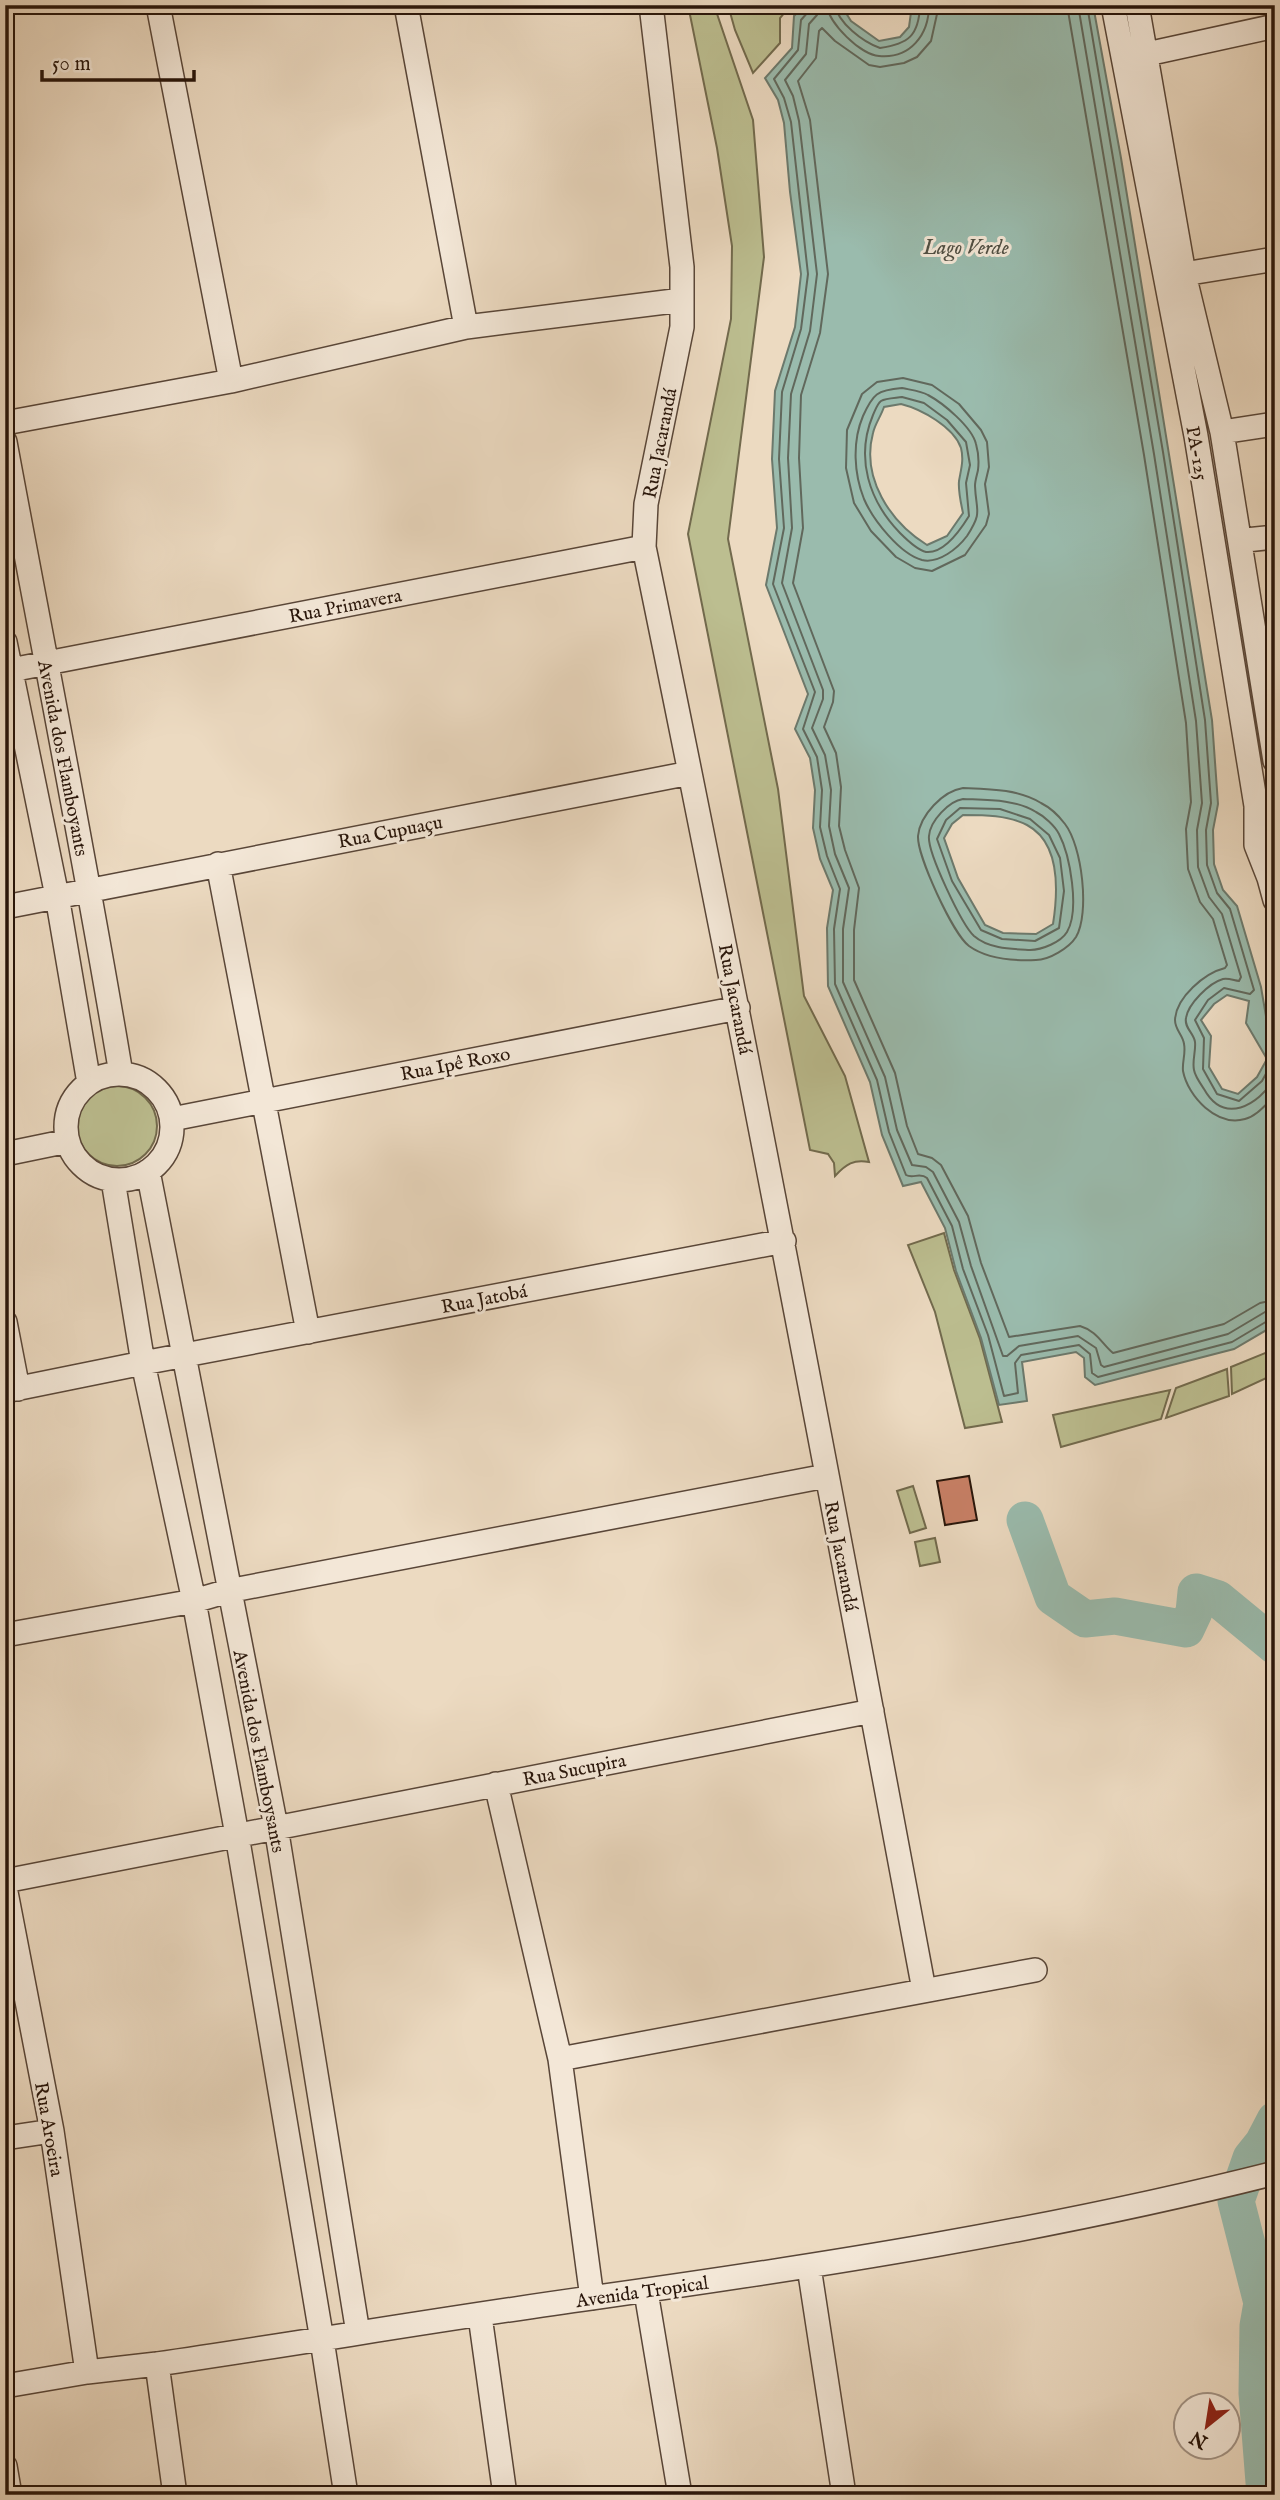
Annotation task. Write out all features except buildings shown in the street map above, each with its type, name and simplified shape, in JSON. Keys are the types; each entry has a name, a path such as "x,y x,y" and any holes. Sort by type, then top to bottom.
{"street":[{"path":"158,5 231,382"},
{"path":"406,5 467,327"},
{"name":"Rua Jacarandá","path":"651,5 682,267 682,327 646,504 644,547 784,1241 924,1990"},
{"name":"PA-125","path":"1113,5 1196,436 1256,806 1265,822 1256,845 1269,864 1275,900"},
{"name":"PA-125","path":"1137,5 1184,274 1222,432 1275,761"},
{"path":"1147,54 1275,26"},
{"path":"1184,274 1275,259"},
{"path":"5,423 231,382 467,327 682,300"},
{"path":"1222,432 1275,424"},
{"name":"Avenida dos Flamboyants","path":"5,442 90,889 121,1074"},
{"path":"1246,540 1275,537"},
{"name":"Rua Primavera","path":"11,670 644,547"},
{"name":"Avenida dos Flamboyants","path":"5,642 57,896 89,1083"},
{"name":"Rua Cupuaçu","path":"57,896 690,774"},
{"path":"218,864 308,1332"},
{"path":"5,907 57,896"},
{"name":"Rua Ipê Roxo","path":"172,1118 738,1008"},
{"path":"121,1074 139,1078 154,1087 166,1101 172,1118 171,1139 163,1157 148,1171 131,1179 113,1180 93,1173 77,1159 68,1141 66,1125 69,1108 77,1094 89,1083 104,1076 121,1074"},
{"path":"5,1154 68,1141"},
{"name":"Avenida dos Flamboysants","path":"148,1171 276,1827 358,2333"},
{"name":"Avenida dos Flamboysants","path":"113,1180 143,1363 194,1601 237,1835 323,2340 346,2495"},
{"name":"Rua Jatobá","path":"143,1363 784,1241"},
{"path":"5,1322 12,1390 143,1363"},
{"path":"5,1635 194,1601 228,1591 826,1476"},
{"name":"Rua Sucupira","path":"5,1881 872,1711"},
{"path":"496,1784 560,2059 592,2298"},
{"name":"Rua Aroeira","path":"5,1887 52,2131 87,2372"},
{"path":"560,2059 1035,1970"},
{"path":"5,2138 52,2131"},
{"name":"Avenida Tropical","path":"5,2386 809,2267 958,2241 1274,2173"},
{"path":"809,2267 844,2495"},
{"path":"646,2292 680,2495"},
{"path":"480,2316 505,2495"},
{"path":"157,2364 175,2495"},
{"path":"5,2466 10,2495"}],"green space":[{"path":"688,5 714,5 753,120 764,257 728,539 778,789 804,996 845,1076 869,1162 850,1163 835,1176 834,1163 828,1154 810,1150 688,534 731,319 732,246 717,148"},
{"path":"728,5 791,5 780,18 780,43 753,73 735,30"},
{"path":"109,1086 125,1086 146,1097 157,1118 157,1134 146,1155 125,1166 109,1166 95,1160 83,1148 77,1134 77,1118 83,1104 95,1092"},
{"path":"944,1233 954,1270 980,1339 1002,1422 965,1428 935,1312 908,1245"},
{"path":"1275,1349 1275,1374 1232,1394 1231,1367"},
{"path":"1227,1369 1229,1396 1166,1418 1176,1388"},
{"path":"1170,1390 1161,1419 1061,1447 1053,1415"},
{"path":"913,1486 926,1528 910,1533 897,1491"},
{"path":"935,1538 940,1562 920,1566 915,1542"}],"water":[{"name":"Lago Verde","path":"805,5 841,5 851,21 879,41 900,37 909,27 912,5 1093,5 1121,158 1212,720 1218,804 1213,830 1214,864 1223,890 1237,906 1261,987 1274,1063 1275,1325 1234,1349 1095,1385 1085,1377 1084,1358 1076,1352 1022,1362 1027,1401 999,1405 981,1338 956,1271 945,1228 921,1182 903,1186 882,1135 870,1082 828,986 827,928 833,890 820,859 813,828 815,790 810,758 795,729 808,694 766,585 777,528 772,459 775,391 795,327 801,274 784,123 778,100 765,78 792,48 794,16","holes":["901,404 918,410 944,426 957,440 962,452 959,485 963,513 947,536 927,545 901,524 890,511 875,482 871,466 873,433 884,407","963,815 996,816 1020,822 1038,833 1046,844 1055,869 1053,924 1036,934 1003,933 985,925 958,878 944,838 952,824","1227,995 1249,1001 1246,1023 1267,1059 1257,1077 1238,1094 1222,1089 1209,1067 1211,1036 1201,1020 1214,1004"]}],"waterway":[{"path":"1025,1520 1053,1597 1085,1619 1115,1616 1186,1629 1194,1612 1196,1592 1218,1599 1275,1646"},
{"path":"1265,2495 1257,2393 1258,2326 1262,2303 1236,2201 1251,2158 1263,2143 1275,2120"}]}
